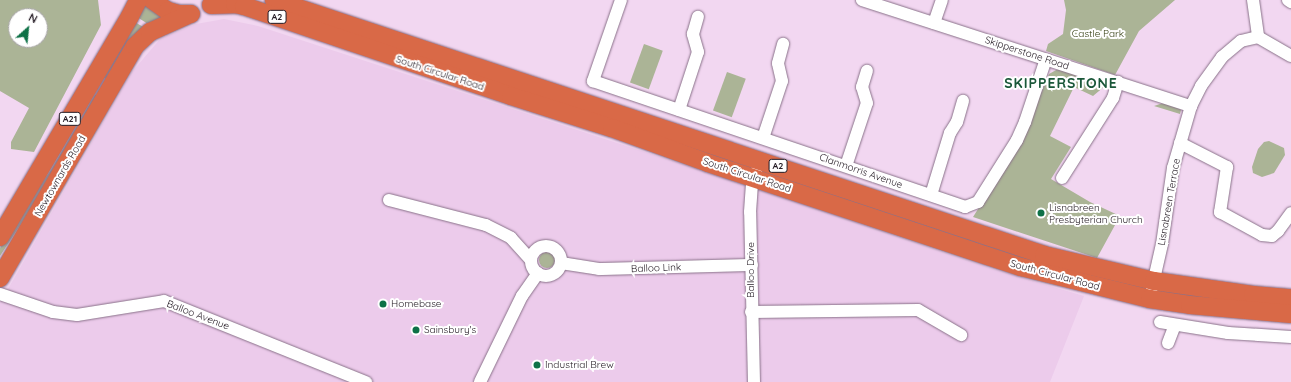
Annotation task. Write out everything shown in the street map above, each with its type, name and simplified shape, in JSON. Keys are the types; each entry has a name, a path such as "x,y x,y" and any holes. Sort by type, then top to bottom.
{"highway":[{"name":"Newtownards Road","path":"0,237 138,0"},
{"name":"A2","path":"152,0 168,11 179,14 190,14 201,11 214,3"},
{"name":"South Circular Road","path":"274,0 358,29 643,121 758,169 1020,267 1150,298 1190,304 1291,314"},
{"name":"South Circular Road","path":"214,3 244,6 511,96 612,128 925,217 1044,255 1154,281 1246,294 1291,298"},
{"name":"Newtownards Road","path":"0,278 135,46 150,32 190,14"},
{"path":"0,262 16,237 39,211"}],"street":[{"name":"Clanmorris Avenue","path":"621,0 592,81 965,207 978,202 1017,140 1025,122 1046,59"},
{"name":"Skipperstone Road","path":"862,0 1191,106"},
{"path":"934,23 942,0"},
{"path":"1253,0 1258,37 1291,56"},
{"path":"679,110 698,52 693,34 698,17"},
{"name":"Lisnabreen Terrace","path":"1150,298 1162,244 1173,168 1191,106 1201,86 1222,57 1241,41 1258,37"},
{"path":"763,138 782,81 778,62 783,44"},
{"path":"846,166 867,103 862,87 867,71"},
{"path":"1062,178 1112,98 1118,82"},
{"path":"931,195 950,133 957,122 963,101"},
{"path":"1180,143 1227,167 1220,212 1262,235 1272,236 1278,231 1291,213"},
{"name":"Balloo Drive","path":"754,382 751,312 752,265 750,212 758,169"},
{"path":"389,200 477,222 511,238 531,260 534,270 546,276 551,276 559,270 561,263 558,251 549,246 544,246 535,251 531,260"},
{"name":"Balloo Link","path":"561,263 599,269 752,265"},
{"path":"480,382 522,296 538,273"},
{"name":"Balloo Avenue","path":"0,294 54,312 77,315 164,301 366,382"},
{"path":"751,312 918,310 960,335"},
{"path":"1160,322 1228,332 1291,337"},
{"path":"1168,343 1175,325"}],"shaded area":[{"path":"224,19 258,26 786,198 989,268 1084,296 1050,382 0,382 0,303 132,72 160,39 196,24"}],"green space":[{"path":"0,0 98,0 101,25 34,152 11,149 11,142 29,108 0,91"},
{"name":"Castle Park","path":"1064,0 1175,0 1139,31 1115,75 1046,51 1048,44 1063,34 1066,10"},
{"path":"144,3 165,17 148,24 137,17"},
{"path":"133,21 145,28 106,79 102,76"},
{"path":"644,44 663,51 649,89 630,83"},
{"path":"1058,69 1105,86 1093,96 1074,87 1050,136 1071,147 1051,179 1090,202 1120,216 1097,258 973,217 1021,141 1049,74"},
{"path":"727,72 746,79 732,117 713,111"},
{"path":"95,95 98,95 39,196 0,256 0,248 25,207 51,170"},
{"path":"1163,103 1177,106 1181,110 1180,114 1154,106"},
{"path":"1269,141 1284,148 1285,155 1274,173 1262,177 1253,173 1252,167 1258,149 1264,142"},
{"path":"544,252 550,252 555,257 553,266 550,268 544,268 539,263 539,257"}],"place":[{"name":"Lisnabreen Presbyterian Church","path":"1041,213"},
{"name":"Homebase","path":"383,304"},
{"name":"Sainsbury's","path":"416,330"},
{"name":"Industrial Brew","path":"537,365"}],"district":[{"name":"SKIPPERSTONE","path":"1061,83"}]}
